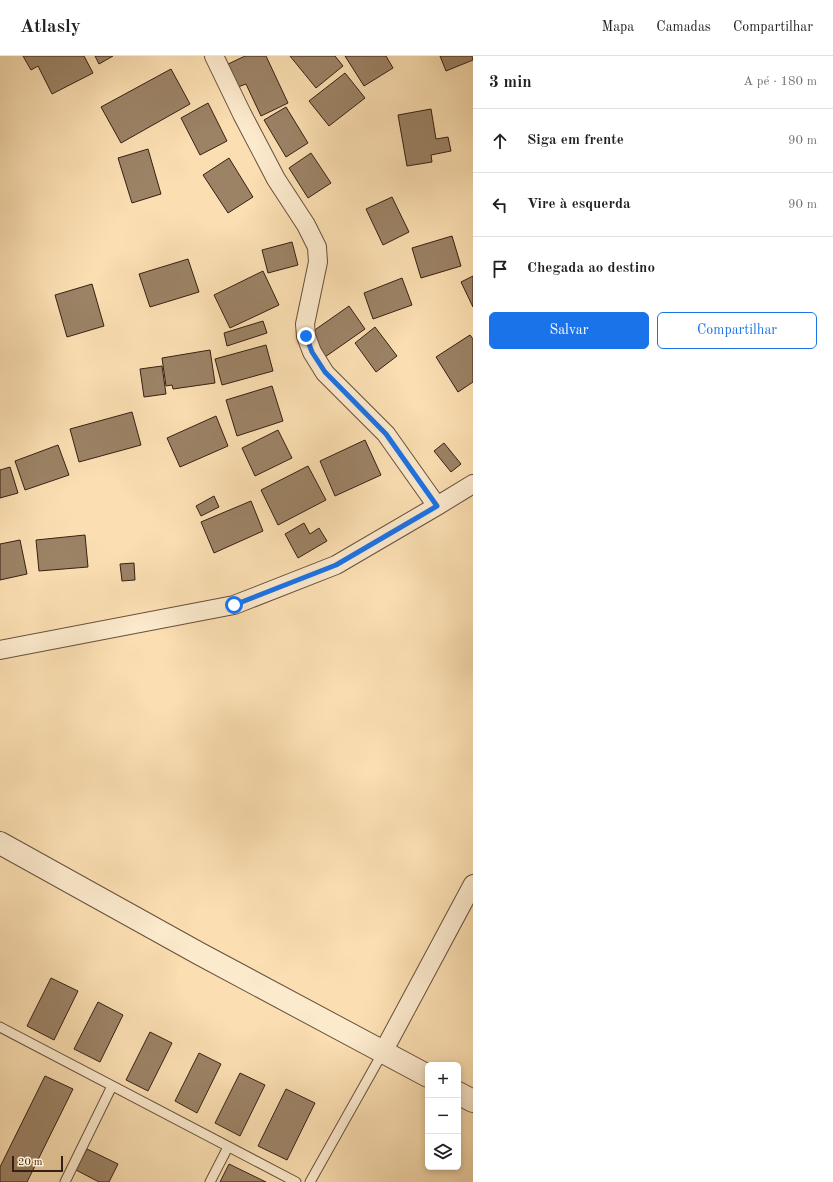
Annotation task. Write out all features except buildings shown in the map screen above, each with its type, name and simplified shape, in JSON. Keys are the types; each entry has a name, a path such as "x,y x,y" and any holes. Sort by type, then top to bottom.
{"street":[{"path":"214,56 276,180 306,225 317,247 318,262 305,324 306,336 312,352 325,372 386,434 437,506"},
{"path":"0,650 234,605 336,565 473,484"},
{"path":"0,843 180,943 425,1074"},
{"path":"383,1052 473,884"},
{"path":"461,1095 473,1101"}],"lane":[{"path":"0,1027 296,1182"},
{"path":"310,1182 383,1052"},
{"path":"65,1182 112,1086"},
{"path":"210,1182 228,1147"}],"route":[{"path":"234,605 336,565 437,506 386,434 325,372 312,352 306,336"}]}
